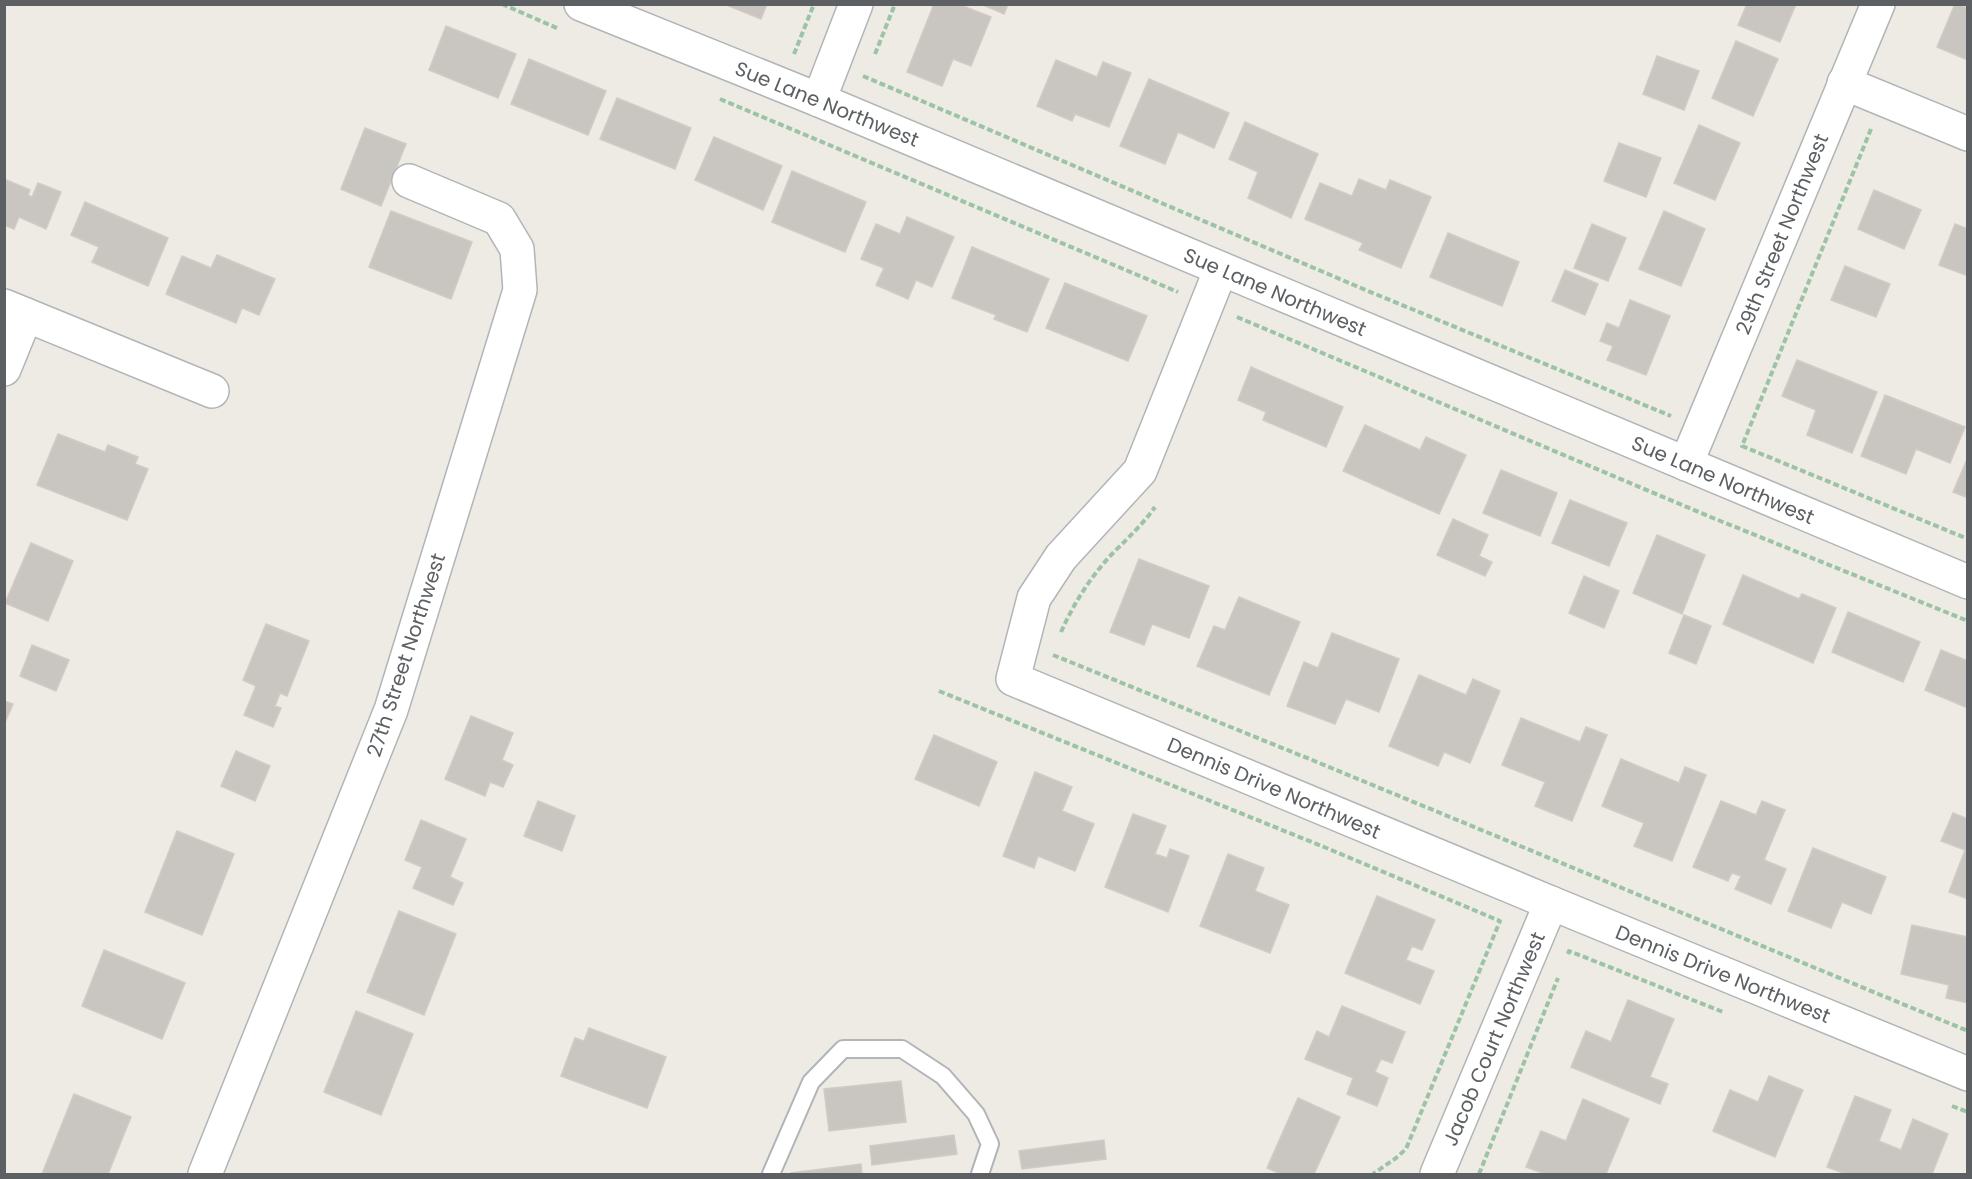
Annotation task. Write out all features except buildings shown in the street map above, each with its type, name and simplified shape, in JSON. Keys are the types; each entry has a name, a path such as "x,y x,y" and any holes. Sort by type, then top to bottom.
{"street":[{"path":"819,100 856,4"},
{"name":"29th Street Northwest","path":"1686,464 1878,4"},
{"name":"Sue Lane Northwest","path":"574,18 819,100 1968,582"},
{"path":"1844,83 1968,134"},
{"name":"27th Street Northwest","path":"205,1174 391,711 520,290 517,249 499,219 409,181"},
{"name":"Dennis Drive Northwest","path":"1221,269 1140,471 1061,557 1034,598 1013,679 1968,1074"},
{"path":"4,369 15,311 212,391"},
{"name":"Jacob Court Northwest","path":"1437,1174 1551,903"}],"lane":[{"path":"771,1174 812,1082 843,1049 902,1048 943,1076 976,1114 990,1144 980,1174"}],"path":[{"path":"502,4 574,18"},
{"path":"791,60 814,4"},
{"path":"874,56 895,4"},
{"path":"866,77 870,67"},
{"path":"859,74 1368,291 1671,417 1675,406"},
{"path":"716,97 1183,294"},
{"path":"1872,128 1742,446 1968,539"},
{"path":"1231,314 1671,501 1968,621"},
{"path":"1061,633 1070,612 1090,580 1133,534 1158,502"},
{"path":"1056,644 1052,655 1323,764 1968,1031"},
{"path":"939,691 1500,921 1406,1149 1373,1174"},
{"path":"1564,962 1569,951 1725,1013"},
{"path":"1479,1174 1560,973"},
{"path":"1946,1103 1968,1112"}]}
